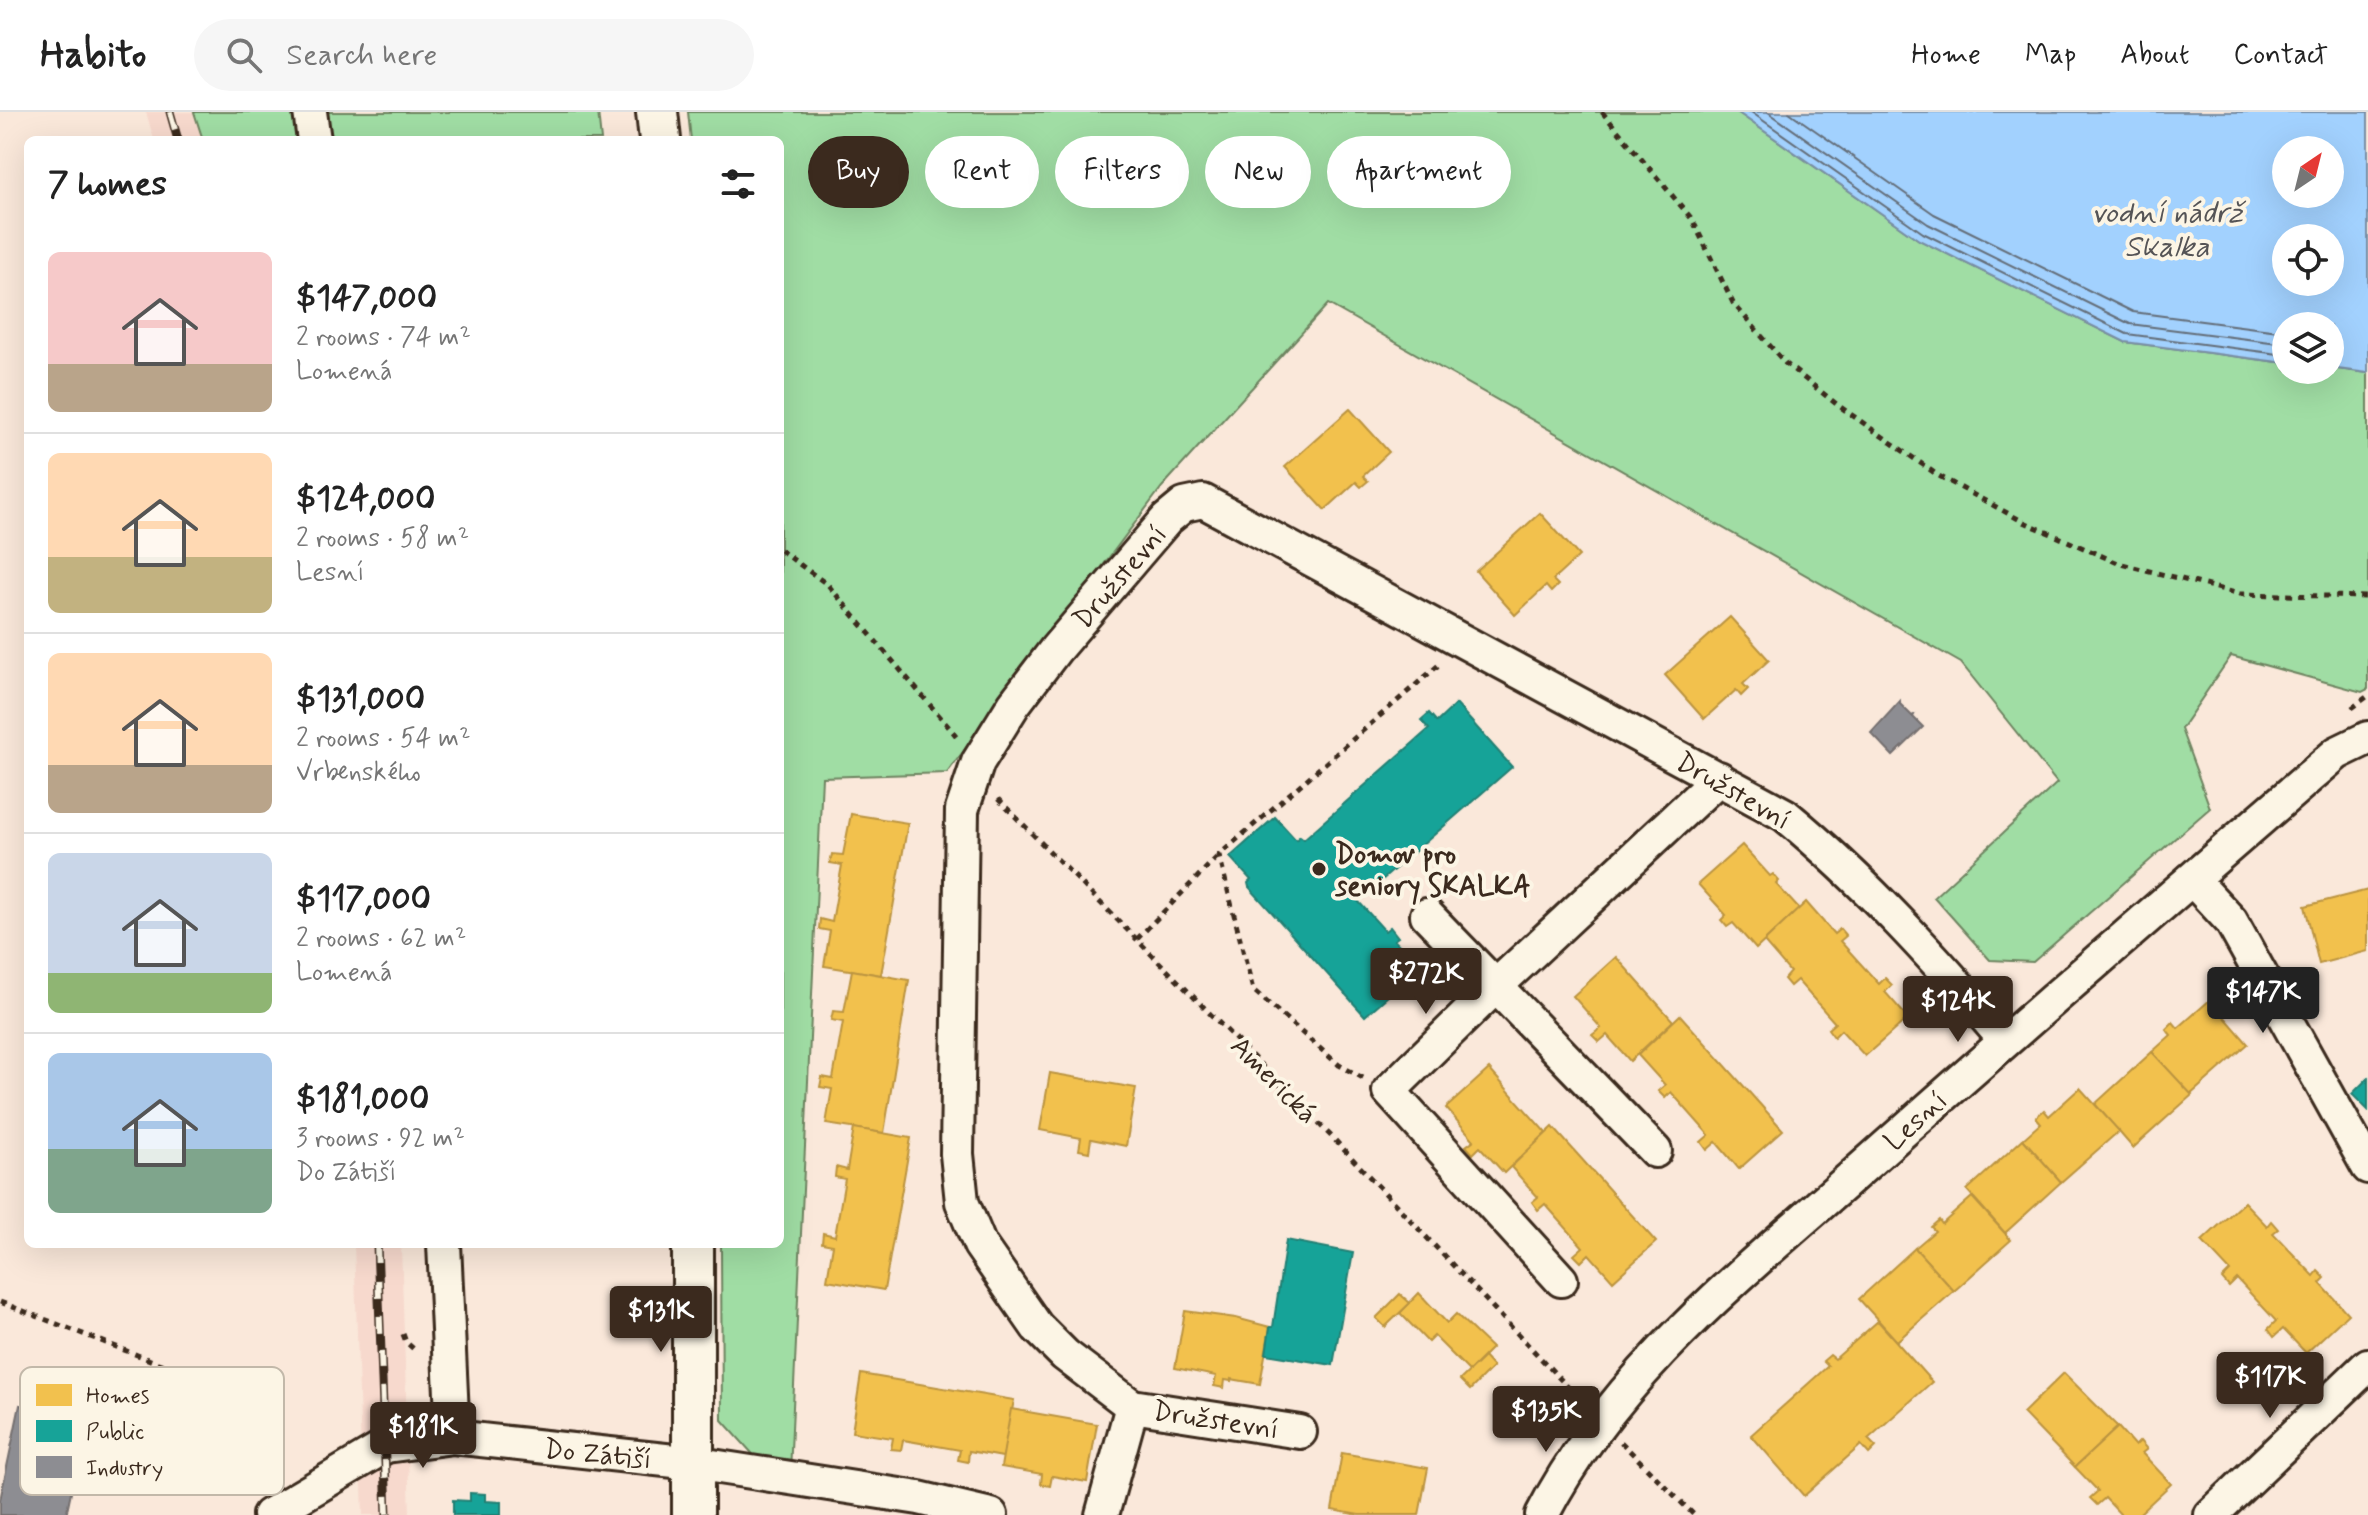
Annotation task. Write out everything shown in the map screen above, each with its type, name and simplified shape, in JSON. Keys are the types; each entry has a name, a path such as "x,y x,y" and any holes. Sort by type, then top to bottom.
{"main road":[{"path":"657,112 660,136"},
{"path":"693,1248 693,1515"}],"street":[{"path":"310,112 313,136"},
{"name":"Družstevní","path":"1300,1432 1132,1406 1065,1355 1037,1327 980,1245 962,1202 957,1154 962,810 978,762 1014,704 1056,649 1167,519 1184,505 1203,501 1785,815 1821,845 1892,914 2005,1040"},
{"name":"Lesní","path":"1542,1515 1625,1389 1705,1308 2005,1040 2337,753 2368,738"},
{"path":"1561,1280 1389,1091 1496,986 1719,778"},
{"path":"2192,879 2231,921 2368,1167"},
{"path":"1427,915 1655,1151"},
{"path":"444,1248 453,1437"},
{"path":"2211,1515 2368,1365"},
{"name":"Družstevní","path":"1102,1515 1132,1406"},
{"name":"Do Zátiší","path":"277,1513 386,1446 453,1437 693,1463 919,1498 991,1515"}],"path":[{"path":"1602,112 1692,219 1733,303 1785,363 1839,406 1939,476 2024,522 2118,563 2240,594 2368,597"},
{"name":"Americká","path":"784,553 828,585 978,762 980,780 1331,1136 1577,1397"},
{"path":"1137,939 1219,855 1465,642"},
{"path":"1219,855 1253,990 1339,1065 1389,1091"},
{"path":"0,1302 168,1367"},
{"path":"1601,1422 1694,1515"},
{"path":"258,1495 277,1513"}],"shaded area":[{"path":"146,112 194,112 202,136 153,136"},
{"path":"354,1248 401,1248 410,1515 363,1515"}],"green space":[{"path":"194,112 598,112 601,136 202,136"},
{"path":"688,112 1737,112 1919,240 2125,342 2272,361 2272,384 2344,384 2344,370 2368,373 2368,689 2362,692 2231,656 2181,729 2210,808 2033,962 1990,960 1934,897 2057,783 1961,663 1328,304 1162,487 947,773 822,777 789,1494 722,1420 721,1248 784,1248 784,136 691,136"}],"water":[{"name":"vodní nádrž Skalka","path":"1737,112 2368,112 2368,373 2344,370 2344,312 2272,312 2272,361 2125,342 1919,240"}],"building: Homes":[{"path":"1350,409 1389,452 1363,476 1368,481 1361,487 1356,482 1325,510 1285,467"},
{"path":"1540,513 1579,556 1553,580 1558,585 1551,592 1546,586 1515,615 1476,571"},
{"path":"1730,617 1769,660 1743,684 1748,689 1741,696 1736,690 1704,719 1665,675"},
{"path":"851,814 908,823 881,975 824,966 830,931 819,929 820,919 832,922 842,865 830,863 832,854 843,855"},
{"path":"1742,845 1770,876 1773,874 1779,881 1776,884 1799,909 1756,949 1733,923 1727,927 1721,920 1726,915 1698,884"},
{"path":"2368,890 2368,951 2319,964 2305,906"},
{"path":"1806,902 1834,934 1840,929 1846,936 1840,941 1879,984 1885,978 1892,985 1885,992 1908,1018 1865,1056 1841,1030 1834,1037 1828,1029 1835,1023 1797,980 1790,986 1784,979 1790,972 1764,942"},
{"path":"1616,957 1673,1021 1630,1061 1607,1035 1599,1042 1592,1035 1601,1028 1573,996"},
{"path":"852,970 909,980 884,1133 826,1124 832,1089 820,1087 822,1077 833,1079 843,1022 831,1020 833,1011 844,1012"},
{"path":"2210,1000 2248,1044 2190,1095 2152,1052 2171,1035 2166,1029 2173,1022 2178,1028"},
{"path":"1680,1015 1783,1130 1739,1169 1716,1142 1707,1150 1701,1142 1709,1135 1671,1092 1665,1098 1658,1091 1665,1085 1638,1055"},
{"path":"2152,1052 2192,1095 2133,1148 2095,1104"},
{"path":"1489,1069 1546,1133 1504,1173 1480,1147 1473,1154 1466,1146 1474,1140 1446,1108"},
{"path":"1050,1073 1136,1088 1126,1146 1091,1139 1089,1152 1079,1150 1081,1138 1040,1130"},
{"path":"2080,1088 2119,1131 2061,1182 2023,1139 2041,1123 2036,1117 2044,1110 2049,1116"},
{"path":"1553,1127 1656,1242 1613,1281 1589,1254 1581,1262 1574,1255 1583,1247 1545,1204 1538,1210 1532,1202 1538,1197 1511,1167"},
{"path":"854,1128 911,1138 884,1290 827,1280 833,1245 822,1243 823,1233 835,1236 845,1179 835,1177 836,1167 847,1170"},
{"path":"2023,1139 2061,1182 2005,1233 1967,1190"},
{"path":"1972,1197 2011,1240 1954,1291 1915,1248 1935,1231 1931,1227 1939,1220 1942,1224"},
{"path":"2244,1202 2267,1226 2271,1221 2278,1229 2273,1233 2314,1276 2318,1271 2325,1278 2320,1283 2348,1314 2306,1353 2283,1329 2274,1337 2268,1329 2276,1321 2237,1279 2229,1287 2222,1279 2230,1271 2202,1241"},
{"path":"1915,1248 1954,1291 1897,1341 1859,1299"},
{"path":"1419,1293 1447,1323 1456,1314 1492,1348 1469,1371 1434,1336 1428,1342 1400,1313"},
{"path":"1400,1294 1410,1303 1385,1327 1376,1318"},
{"path":"1185,1311 1236,1318 1270,1327 1260,1384 1231,1379 1225,1380 1224,1388 1214,1386 1216,1376 1175,1368"},
{"path":"1878,1321 1932,1382 1868,1439 1876,1447 1869,1454 1861,1445 1804,1496 1751,1435 1828,1366 1823,1361 1830,1355 1835,1359"},
{"path":"1484,1357 1493,1367 1470,1390 1460,1380"},
{"path":"2064,1373 2118,1427 2075,1467 2023,1413"},
{"path":"861,1374 1014,1400 1003,1457 969,1451 968,1462 958,1460 960,1450 903,1440 901,1450 891,1449 893,1438 852,1432"},
{"path":"1011,1409 1097,1424 1087,1482 1052,1476 1050,1486 1041,1484 1042,1474 1001,1467"},
{"path":"2118,1427 2135,1446 2140,1441 2147,1449 2142,1453 2171,1484 2138,1515 2121,1515 2105,1498 2097,1505 2090,1498 2098,1491 2075,1467"},
{"path":"1342,1453 1428,1468 1419,1515 1359,1515 1332,1510"}],"building: Public":[{"name":"Domov pro seniory SKALKA","path":"1456,704 1512,767 1358,901 1385,931 1390,927 1398,937 1394,940 1419,964 1414,973 1365,1016 1249,887 1251,880 1230,857 1275,817 1296,840 1300,836 1304,839 1429,729 1421,720 1429,713 1437,722"},
{"path":"2368,1078 2368,1110 2352,1094"},
{"path":"1286,1240 1353,1253 1333,1365 1266,1354"},
{"path":"470,1493 485,1494 485,1501 501,1502 501,1515 453,1515 453,1500 470,1501"}],"building: Industry":[{"path":"1900,701 1923,727 1893,756 1871,733"},
{"path":"20,1405 20,1495 70,1495 66,1515 0,1515 0,1500"}],"railway":[{"path":"170,112 177,136"},
{"path":"377,1248 387,1515"}],"place":[{"name":"Domov pro seniory SKALKA","path":"1319,869"}]}
